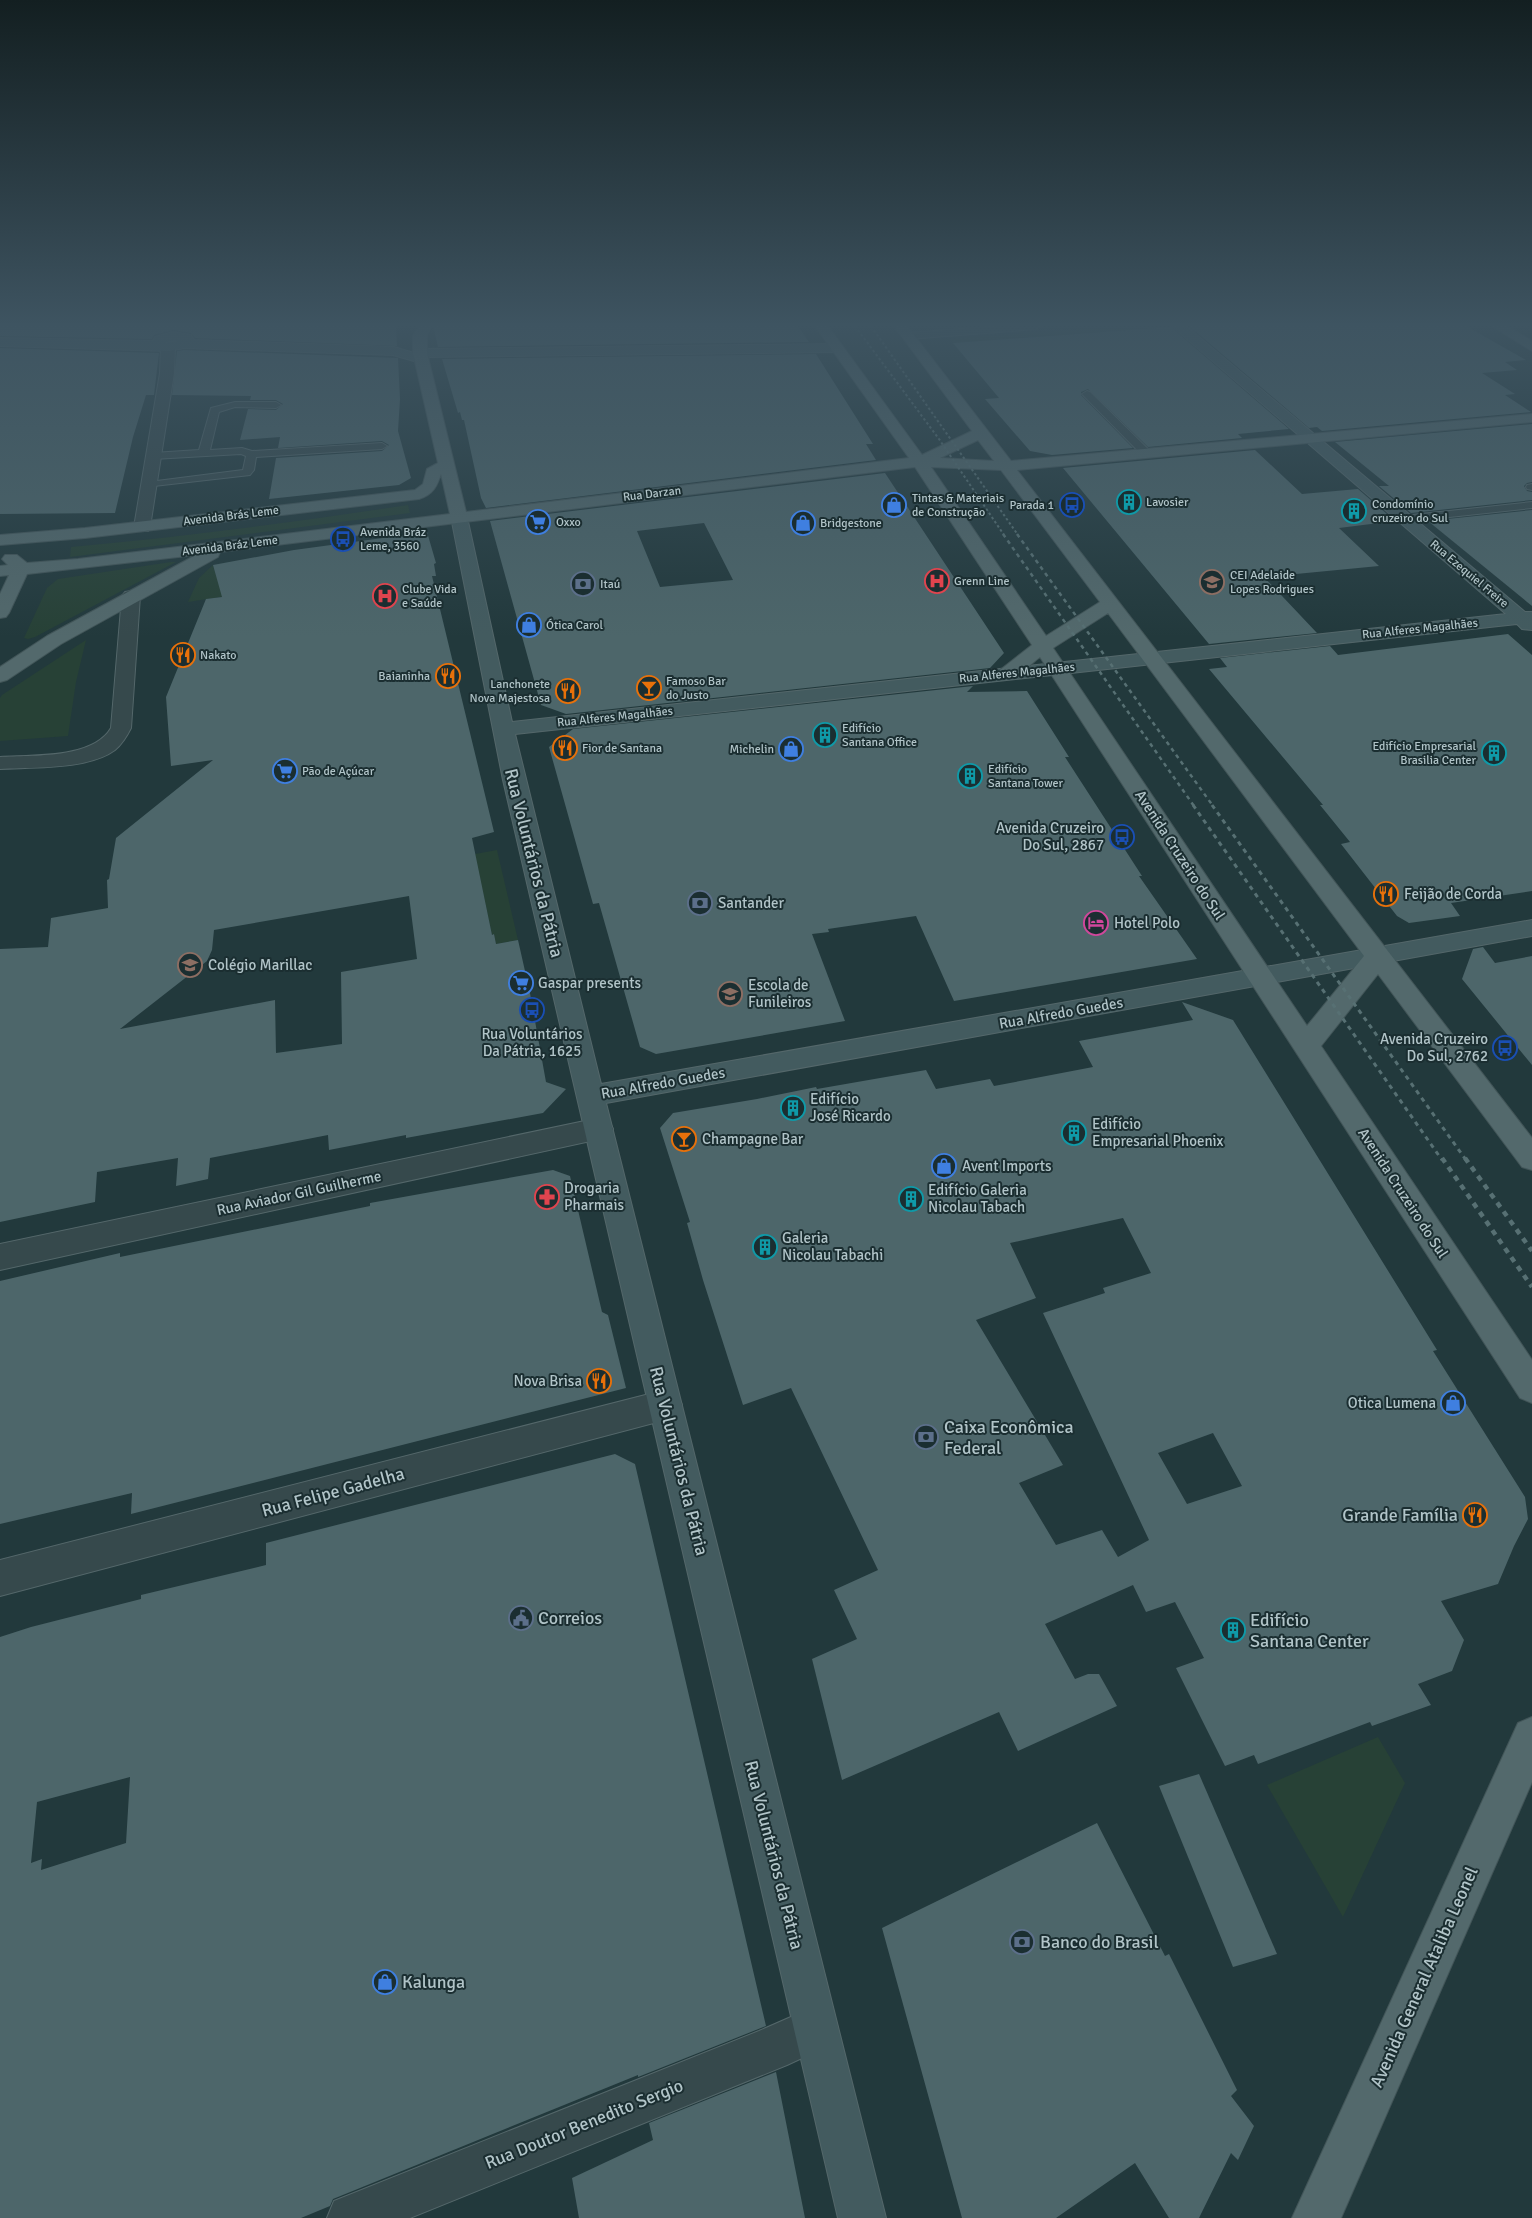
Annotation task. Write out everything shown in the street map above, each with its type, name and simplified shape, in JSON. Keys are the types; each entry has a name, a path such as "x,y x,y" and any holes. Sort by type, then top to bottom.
{"main road":[{"name":"Rua Voluntários da Pátria","path":"438,430 459,517"},
{"name":"Avenida Cruzeiro do Sul","path":"895,430 942,494 1532,1388"},
{"path":"977,430 1532,1159"},
{"name":"Rua Darzan","path":"459,517 918,462 1006,466 1409,430"},
{"path":"918,462 980,433"},
{"name":"Avenida Brás Leme","path":"0,540 142,527 419,494 430,486 433,472 446,465"},
{"name":"Avenida Bráz Leme","path":"0,571 78,564 459,517"},
{"path":"0,676 54,640 223,546"},
{"path":"0,555 14,560 20,570 0,613"},
{"path":"1004,674 1042,647 1110,604"},
{"path":"1306,1046 1378,956"},
{"name":"Avenida General Ataliba Leonel","path":"1316,2218 1532,1737"}],"street":[{"path":"142,527 157,430"},
{"name":"Rua Ezequiel Freire","path":"1297,430 1528,621"},
{"name":"Rua Voluntários da Pátria","path":"459,517 502,729 862,2218"},
{"path":"0,763 74,756 101,749 114,740 121,728 131,596"},
{"name":"Rua Alferes Magalhães","path":"502,729 1057,668 1528,621"},
{"path":"497,704 538,726"},
{"name":"Rua Alfredo Guedes","path":"595,1112 1260,977 1532,928"},
{"name":"Rua Aviador Gil Guilherme","path":"0,1257 595,1112"},
{"name":"Rua Felipe Gadelha","path":"0,1578 665,1405"},
{"name":"Rua Doutor Benedito Sergio","path":"351,2218 770,2049 816,2028"}],"lane":[{"path":"204,453 209,430"},
{"path":"1123,430 1146,453"},
{"path":"153,456 242,451 251,454 382,446"},
{"path":"149,484 246,472 249,470 251,454"},
{"path":"1403,519 1532,505"}],"green space":[{"path":"408,505 410,513 70,557 71,547 240,529"},
{"path":"176,562 35,637 24,638 47,588 58,579"},
{"path":"213,565 216,575 297,585 188,602 199,578"},
{"path":"86,640 76,682 68,736 0,741 0,698 2,695"},
{"path":"497,850 518,940 496,944 494,934 492,935 475,854"},
{"path":"1378,1737 1405,1783 1343,1917 1267,1785"}],"building":[{"path":"0,430 135,430 115,513 0,514"},
{"path":"243,430 398,430 411,478 399,485 269,499 276,458 382,451 389,445 382,441 278,448 280,437 240,440"},
{"path":"466,430 864,430 873,444 866,444 876,460 486,508 481,498"},
{"path":"1011,430 1115,430 1133,448 1052,455 1030,451"},
{"path":"1130,430 1284,430 1238,434 1242,438 1148,447"},
{"path":"1472,430 1532,430 1532,482 1524,486 1527,491 1532,492 1532,500 1411,513 1379,486 1389,486 1335,442"},
{"path":"1255,450 1302,494 1358,489 1395,521 1339,528 1379,566 1264,577 1317,633 1209,644 1063,468"},
{"path":"885,473 1004,653 990,668 566,714 541,705 490,521","holes":["704,523 733,580 660,587 637,531"]},
{"path":"1532,510 1532,606 1428,521"},
{"path":"427,532 436,563 434,564 436,576 432,576 494,832 472,838 492,935 494,934 496,944 518,940 526,971 546,1082 566,1089 543,1113 406,1138 406,1135 329,1150 328,1135 210,1158 208,1179 176,1186 178,1158 97,1172 95,1202 0,1222 0,949 48,947 51,918 108,908 107,880 109,879 116,838 213,760 171,766 166,697 206,599 222,597 213,565 294,550","holes":["409,896 417,959 341,972 342,1044 276,1053 275,1000 120,1029 207,961 212,950 214,930"]},
{"path":"1508,634 1532,655 1532,891 1451,903 1460,916 1409,923 1397,916 1341,844 1350,842 1320,805 1323,805 1209,669 1227,667 1220,658 1330,646 1338,655"},
{"path":"973,686 967,692 1027,691 1069,757 1065,757 1142,876 1139,876 1197,959 954,1001 916,916 828,929 829,932 812,934 845,1021 656,1054 640,1047 599,903 593,904 549,747 573,729"},
{"path":"1483,947 1495,963 1532,956 1532,1065 1462,979 1473,949"},
{"path":"1182,1002 1233,1020 1437,1350 1433,1351 1525,1497 1528,1519 1498,1584 1441,1601 1464,1640 1452,1671 1418,1684 1431,1705 1372,1726 1370,1722 1258,1764 1254,1755 1225,1766 1176,1668 1204,1658 1175,1602 1146,1612 1133,1585 1045,1624 1075,1679 1088,1674 1099,1674 1117,1706 1018,1751 999,1712 842,1780 812,1659 857,1639 834,1590 878,1570 791,1388 743,1405 703,1280 687,1223 690,1222 660,1128 673,1113 816,1087 817,1089 926,1070 936,1089 990,1079 994,1086 1093,1067 1079,1041 1193,1020","holes":["1123,1218 1151,1273 1103,1288 1105,1293 1043,1313 1149,1540 1118,1557 1102,1530 1056,1545 1019,1483 1063,1465 976,1320 1036,1298 1010,1243","1213,1433 1242,1486 1187,1504 1158,1453"]},
{"path":"553,1170 570,1176 602,1312 608,1315 626,1388 131,1514 132,1493 0,1524 0,1281 120,1253 120,1257 370,1206 370,1203"},
{"path":"615,1454 635,1464 766,2026 638,2077 638,2075 333,2199 330,2206 301,2218 0,2218 0,1637 31,1627 141,1599 141,1595 266,1565 266,1543","holes":["130,1777 126,1843 41,1870 42,1859 31,1863 37,1802"]},
{"path":"1199,1774 1277,1954 1233,1967 1159,1786"},
{"path":"1097,1823 1165,1956 1169,1954 1237,2090 1231,2096 1254,2126 1238,2160 1231,2153 1199,2218 1169,2218 1135,2163 1056,2218 962,2218 882,1928"},
{"path":"776,2072 805,2218 579,2218 572,2178 653,2140 649,2123"}],"railway":[{"path":"932,430 1004,535"},
{"path":"944,430 1018,535"},
{"path":"1003,534 1194,806"},
{"path":"1017,534 1213,806"},
{"path":"1193,805 1442,1160"},
{"path":"1212,805 1466,1160"},
{"path":"1442,1158 1532,1287"},
{"path":"1465,1158 1532,1251"}],"place":[{"name":"Lavosier","path":"1129,502"},
{"name":"Tintas & Materiais de Construção","path":"894,505"},
{"name":"Parada 1","path":"1072,505"},
{"name":"Condomínio cruzeiro do Sul","path":"1354,511"},
{"name":"Oxxo","path":"538,522"},
{"name":"Bridgestone","path":"803,523"},
{"name":"Avenida Bráz Leme, 3560","path":"343,539"},
{"name":"Grenn Line","path":"937,581"},
{"name":"CEI Adelaide Lopes Rodrigues","path":"1212,582"},
{"name":"Itaú","path":"583,584"},
{"name":"Clube Vida e Saúde","path":"385,596"},
{"name":"Ótica Carol","path":"529,625"},
{"name":"Nakato","path":"183,655"},
{"name":"Baianinha","path":"448,676"},
{"name":"Famoso Bar do Justo","path":"649,688"},
{"name":"Lanchonete Nova Majestosa","path":"568,691"},
{"name":"Edifício Santana Office","path":"825,735"},
{"name":"Fior de Santana","path":"565,748"},
{"name":"Michelin","path":"791,749"},
{"name":"Edifício Empresarial Brasilia Center","path":"1494,753"},
{"name":"Pão de Açúcar","path":"285,771"},
{"name":"Edifício Santana Tower","path":"970,776"},
{"name":"Avenida Cruzeiro Do Sul, 2867","path":"1122,837"},
{"name":"Feijão de Corda","path":"1386,894"},
{"name":"Santander","path":"700,903"},
{"name":"Hotel Polo","path":"1096,923"},
{"name":"Colégio Marillac","path":"190,965"},
{"name":"Gaspar presents","path":"521,983"},
{"name":"Escola de Funileiros","path":"730,994"},
{"name":"Rua Voluntários Da Pátria, 1625","path":"532,1010"},
{"name":"Avenida Cruzeiro Do Sul, 2762","path":"1505,1048"},
{"name":"Edifício José Ricardo","path":"793,1108"},
{"name":"Edifício Empresarial Phoenix","path":"1074,1133"},
{"name":"Champagne Bar","path":"684,1139"},
{"name":"Avent Imports","path":"944,1166"},
{"name":"Drogaria Pharmais","path":"547,1197"},
{"name":"Edifício Galeria Nicolau Tabach","path":"911,1199"},
{"name":"Galeria Nicolau Tabachi","path":"765,1247"},
{"name":"Nova Brisa","path":"599,1381"},
{"name":"Otica Lumena","path":"1453,1403"},
{"name":"Caixa Econômica Federal","path":"926,1437"},
{"name":"Grande Família","path":"1475,1515"},
{"name":"Correios","path":"521,1618"},
{"name":"Edifício Santana Center","path":"1233,1630"},
{"name":"Banco do Brasil","path":"1022,1942"},
{"name":"Kalunga","path":"385,1982"}]}
